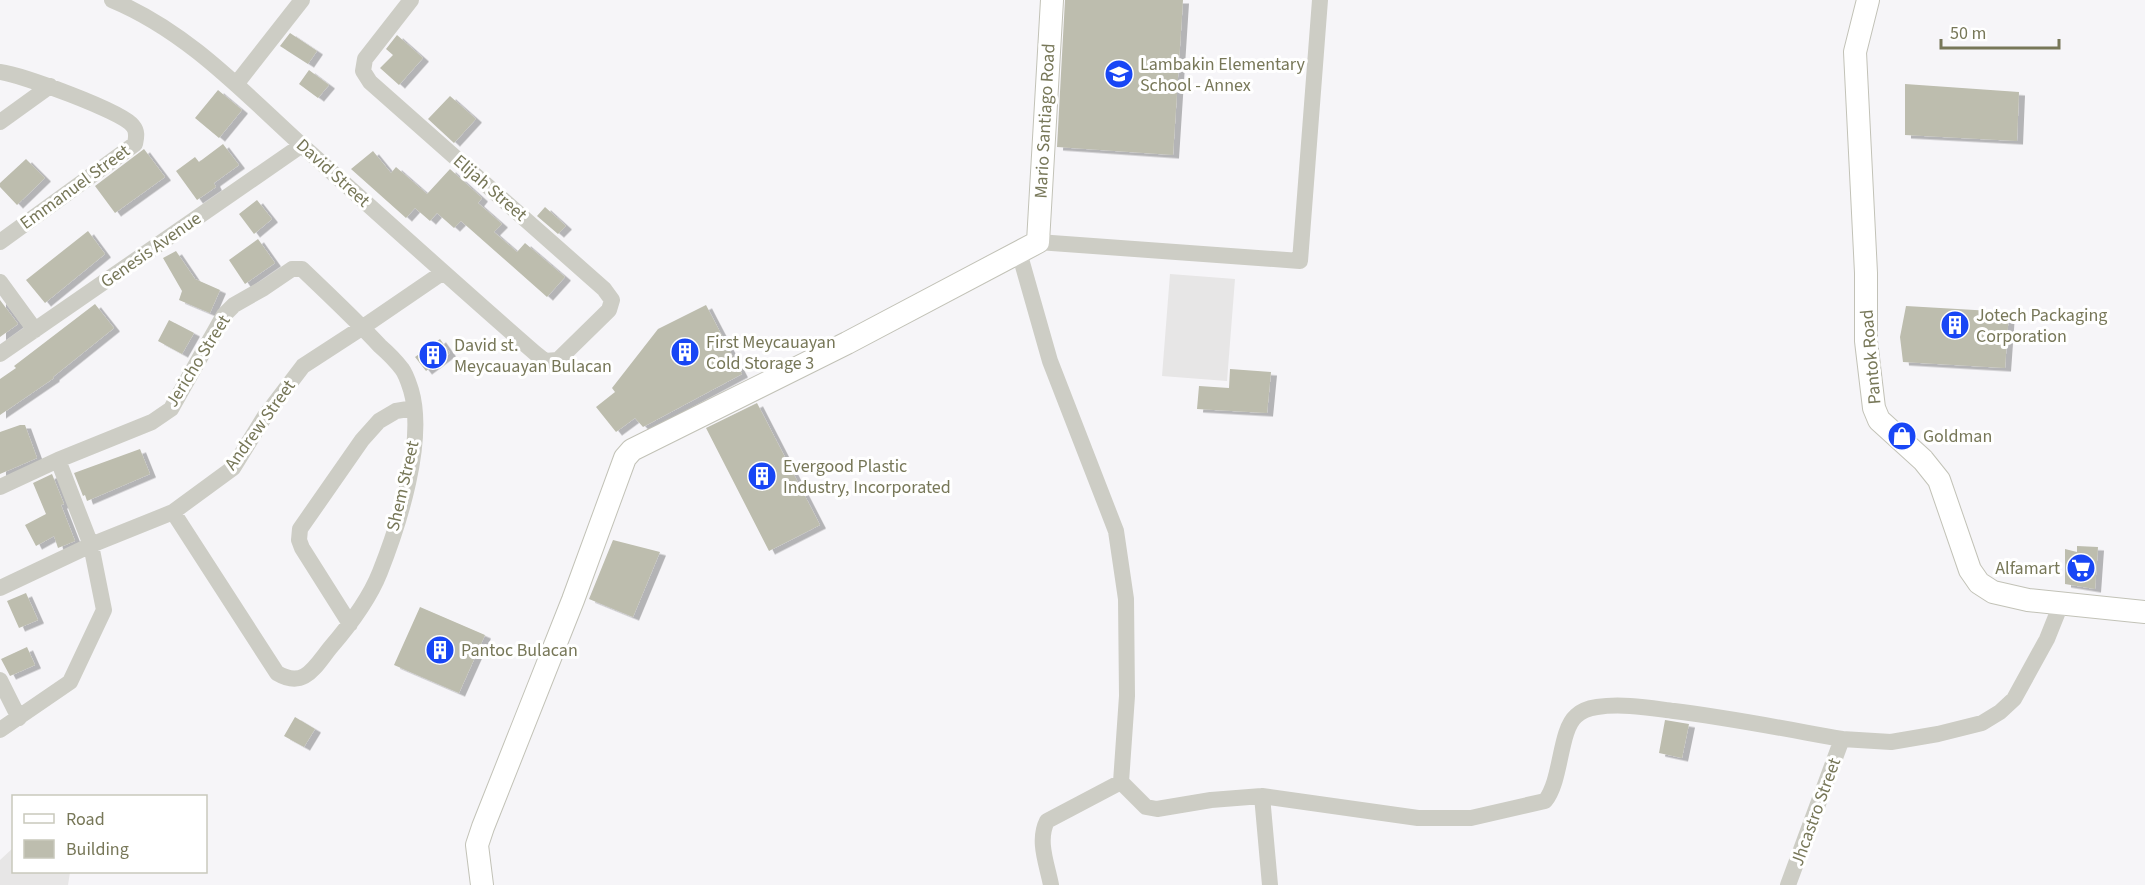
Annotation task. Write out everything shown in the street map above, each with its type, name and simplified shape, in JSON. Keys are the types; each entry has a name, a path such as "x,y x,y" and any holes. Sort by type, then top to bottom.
{"street":[{"name":"David Street","path":"112,0 163,25 237,83 442,273 545,361"},
{"path":"237,83 303,0"},
{"name":"Elijah Street","path":"411,0 365,59 363,71 370,82 604,289 612,300 609,310 558,360 545,361"},
{"name":"Mario Santiago Road","path":"1029,247 1052,0"},
{"path":"482,885 477,860 477,844 573,600 625,459 632,450 847,344 1029,247 1300,261 1320,0"},
{"name":"Pantok Road","path":"1868,0 1855,52 1866,273 1866,341 1874,408 1880,420 1923,460 1939,480 1970,570 1979,583 1993,592 2028,600 2145,612"},
{"name":"Emmanuel Street","path":"0,72 14,74 50,87 124,118 134,127 137,136 135,144 0,242"},
{"path":"0,123 50,87"},
{"name":"Genesis Avenue","path":"0,354 302,145"},
{"path":"1029,247 1050,361 1116,531 1126,600 1127,696 1121,782 1146,807 1157,809 1211,800 1262,796 1418,818 1471,818 1545,801 1554,784 1569,726 1574,717 1582,711 1597,707 1640,706 1842,739"},
{"name":"Shem Street","path":"173,512 277,673 288,679 300,680 311,671 350,624 379,574 403,503 412,463 416,422 411,390 403,370 363,327 302,269 292,269"},
{"name":"Jericho Street","path":"0,487 58,460 152,422 171,409 224,315 234,305 292,269"},
{"name":"Andrew Street","path":"0,588 91,545 173,512 233,468 265,416 303,366 442,273"},
{"path":"0,282 35,330"},
{"path":"350,624 302,548 298,540 300,529 362,440 379,421 396,411 414,408"},
{"path":"0,730 70,682 104,610 91,545 58,460"},
{"name":"Jhcastro Street","path":"1788,885 1842,739 1891,742 1982,723 2014,699 2047,639 2061,604"},
{"path":"0,680 19,718"},
{"path":"1051,885 1042,837 1047,821 1121,782"},
{"path":"1262,796 1270,885"}],"shaded area":[{"path":"1170,274 1235,279 1227,381 1162,376"},
{"path":"12,849 12,873 70,873 68,885 0,885 0,860"}],"building":[{"name":"Lambakin Elementary School - Annex","path":"1065,0 1183,0 1173,155 1057,147"},
{"path":"290,33 317,51 308,64 280,46"},
{"path":"397,35 423,58 399,85 380,68 393,55 386,49"},
{"path":"309,70 329,85 318,98 299,84"},
{"path":"1905,84 2019,92 2017,141 1905,135"},
{"path":"218,90 242,110 219,138 195,118"},
{"path":"450,96 476,119 454,143 428,119"},
{"path":"223,144 239,165 214,183 216,187 197,200 176,171 195,157 199,162"},
{"path":"144,149 165,177 115,213 95,186"},
{"path":"373,151 391,173 396,167 427,194 450,169 482,198 478,203 502,224 494,232 517,252 525,243 565,277 547,297 461,221 454,228 437,213 430,221 415,208 406,218 351,169"},
{"path":"26,159 45,178 17,205 0,187 0,183"},
{"path":"257,200 272,219 254,234 239,214"},
{"path":"545,207 566,226 558,234 537,216"},
{"path":"88,231 105,254 45,303 26,280"},
{"path":"258,239 275,263 245,284 229,260"},
{"path":"176,251 195,279 220,290 210,313 179,300 182,291 163,258"},
{"path":"0,300 18,324 0,337"},
{"path":"95,304 114,328 54,378 0,415 0,379"},
{"name":"First Meycauayan Cold Storage 3","path":"706,305 742,374 643,427 635,418 616,432 596,407 615,392 612,388 658,329"},
{"name":"Jotech Packaging Corporation","path":"1906,306 2009,312 2005,368 1903,362 1900,337"},
{"path":"169,320 194,333 182,354 158,341"},
{"name":"David st. Meycauayan Bulacan","path":"440,339 450,353 426,371 415,357"},
{"path":"1230,369 1271,372 1267,413 1197,409 1199,386 1229,388"},
{"name":"Evergood Plastic Industry, Incorporated","path":"757,403 820,525 769,551 706,428"},
{"path":"25,425 37,458 0,474 0,432"},
{"path":"140,449 150,474 87,501 74,473"},
{"path":"52,474 75,541 58,548 54,536 36,546 25,525 46,514 33,483"},
{"name":"Pantoc Bulacan","path":"613,540 660,552 633,617 589,599"},
{"name":"Alfamart","path":"2077,546 2098,547 2095,589 2065,584 2065,549 2077,552"},
{"path":"26,593 38,620 19,628 7,601"},
{"name":"Pantoc Bulacan","path":"420,607 485,635 459,693 394,665"},
{"path":"27,647 35,665 10,676 1,659"},
{"path":"295,717 315,729 304,747 284,736"},
{"path":"1665,720 1689,724 1682,758 1659,753"}],"place":[{"name":"Lambakin Elementary School - Annex","path":"1119,74"},
{"name":"Jotech Packaging Corporation","path":"1955,325"},
{"name":"First Meycauayan Cold Storage 3","path":"685,352"},
{"name":"David st. Meycauayan Bulacan","path":"433,355"},
{"name":"Goldman","path":"1902,436"},
{"name":"Evergood Plastic Industry, Incorporated","path":"762,476"},
{"name":"Alfamart","path":"2081,568"},
{"name":"Pantoc Bulacan","path":"440,650"}]}
